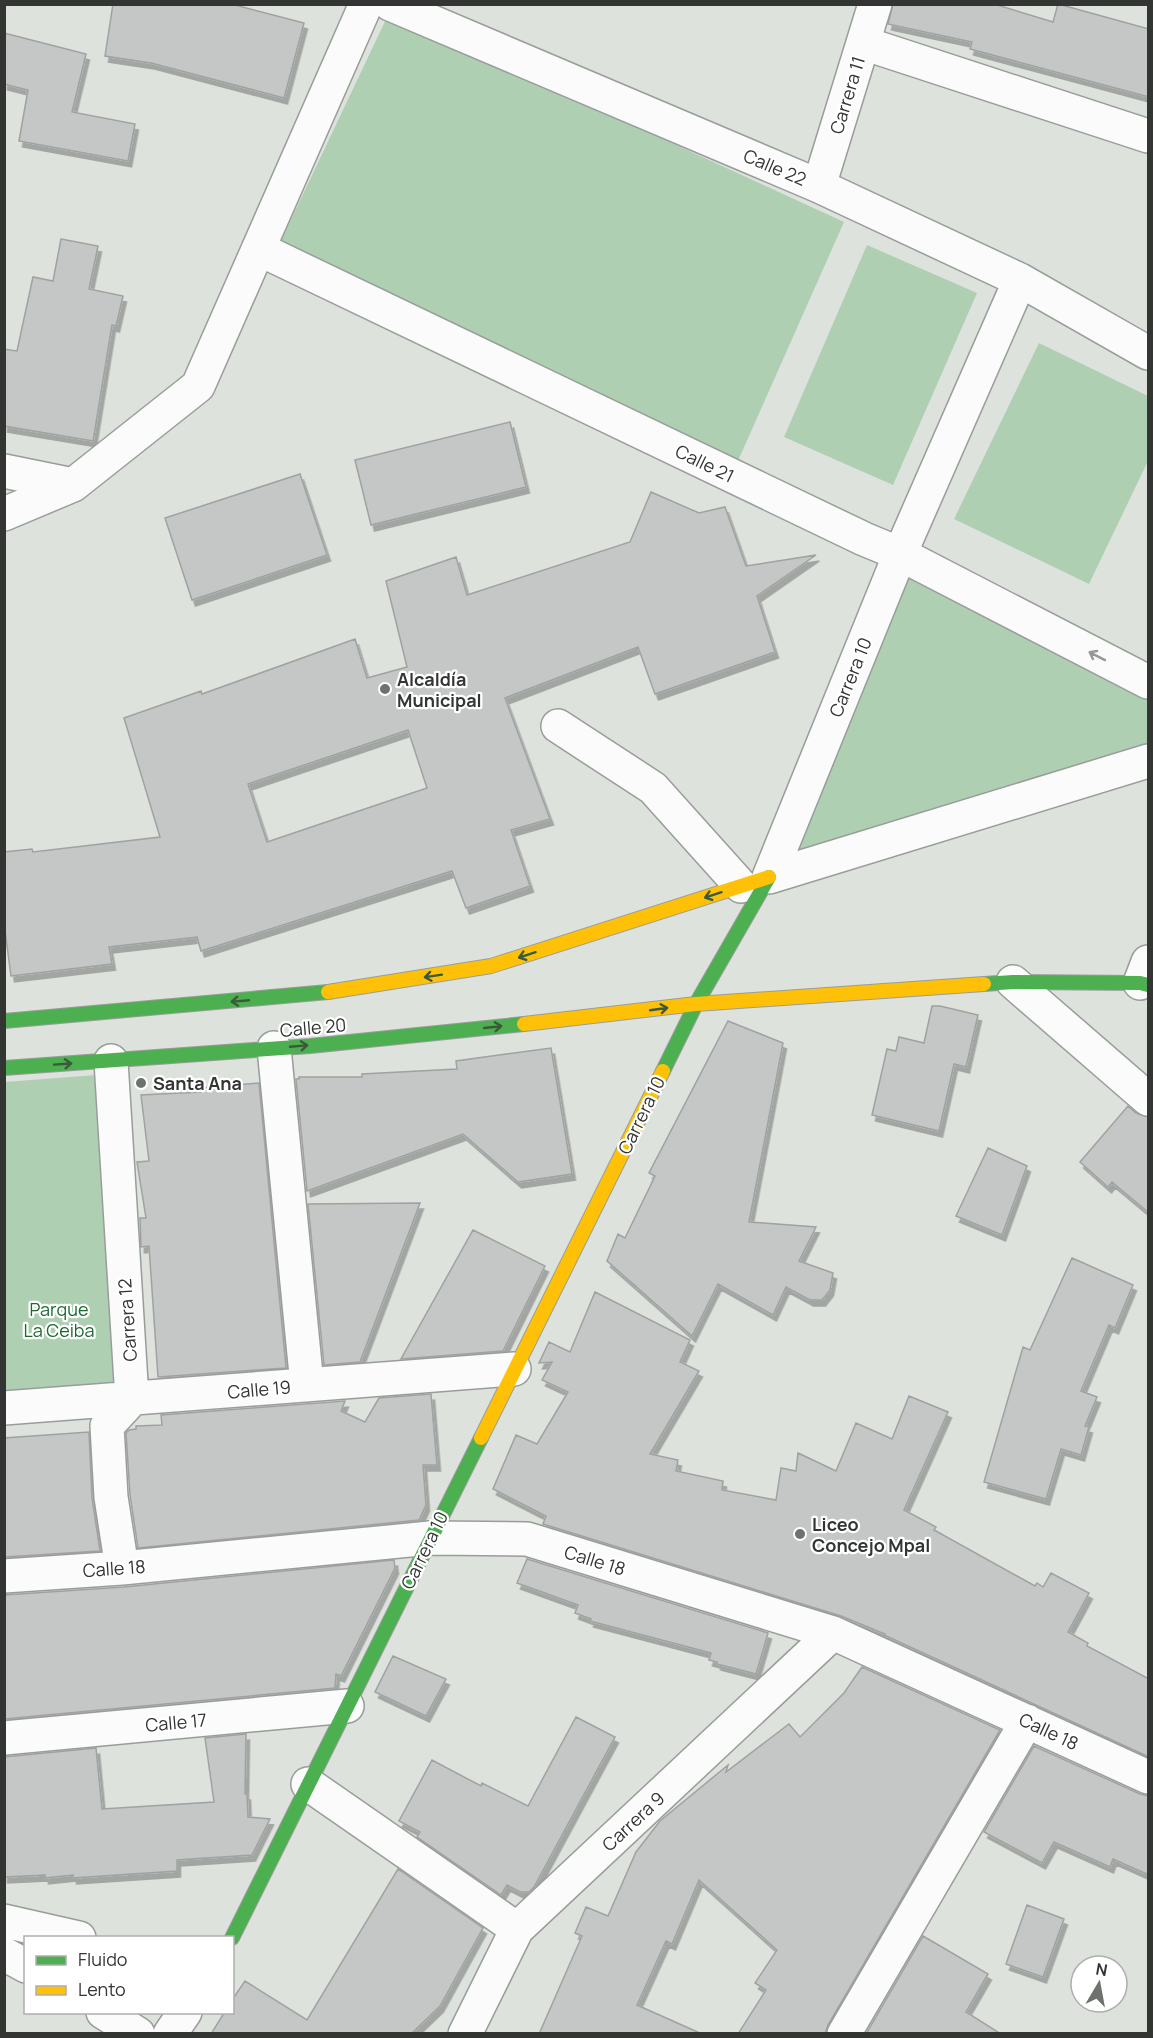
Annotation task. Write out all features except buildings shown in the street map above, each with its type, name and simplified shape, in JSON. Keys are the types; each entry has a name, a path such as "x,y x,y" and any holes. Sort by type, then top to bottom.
{"street":[{"path":"4,514 73,485 198,386 366,4"},
{"name":"Calle 22","path":"390,4 819,186 1020,280 1149,353"},
{"name":"Carrera 11","path":"819,186 875,4"},
{"path":"862,44 1149,136"},
{"name":"Calle 21","path":"259,249 864,539 900,554 1149,682"},
{"name":"Carrera 10","path":"233,1936 755,882 1020,280"},
{"path":"4,471 73,485"},
{"path":"558,726 653,788 755,882 1149,761"},
{"name":"Calle 20","path":"4,1021 310,995 491,966 755,882"},
{"name":"Calle 20","path":"4,1068 274,1048 623,1014 696,1004 1013,982 1146,977"},
{"path":"1013,982 1149,1099"},
{"path":"274,1048 307,1385"},
{"name":"Carrera 12","path":"111,1060 132,1399"},
{"name":"Calle 19","path":"4,1408 514,1369"},
{"path":"123,1568 111,1497 107,1426 132,1399"},
{"name":"Calle 18","path":"4,1576 123,1568 430,1538 527,1539 833,1633 1149,1777"},
{"name":"Carrera 9","path":"465,2034 517,1929 833,1633"},
{"name":"Calle 17","path":"4,1738 347,1706"},
{"path":"844,2034 1027,1721"},
{"path":"308,1784 517,1929"},
{"path":"4,1921 70,1936"},
{"path":"4,1954 24,1965"},
{"path":"105,2014 138,2034"},
{"path":"170,2034 184,2014"}],"green space":[{"path":"389,13 844,222 737,463 277,249"},
{"path":"867,245 977,293 893,485 784,437"},
{"path":"1039,343 1148,396 1148,461 1089,584 954,519"},
{"path":"905,569 1148,693 1148,750 786,862"},
{"name":"Parque La Ceiba","path":"96,1075 119,1383 5,1391 5,1082"}],"traffic: fast":[{"path":"663,1071 696,1004 769,877"},
{"path":"984,984 1013,982 1140,983 1148,985"},
{"path":"4,1021 328,992"},
{"path":"4,1068 310,1046 524,1024"},
{"path":"233,1936 481,1438"}],"traffic: slow":[{"path":"328,992 491,966 769,877"},
{"path":"524,1024 696,1004 984,984"},
{"path":"481,1438 663,1071"}],"place":[{"name":"Alcaldía Municipal","path":"385,689"},
{"name":"Santa Ana","path":"141,1083"},
{"name":"Liceo Concejo Mpal","path":"800,1534"}]}
